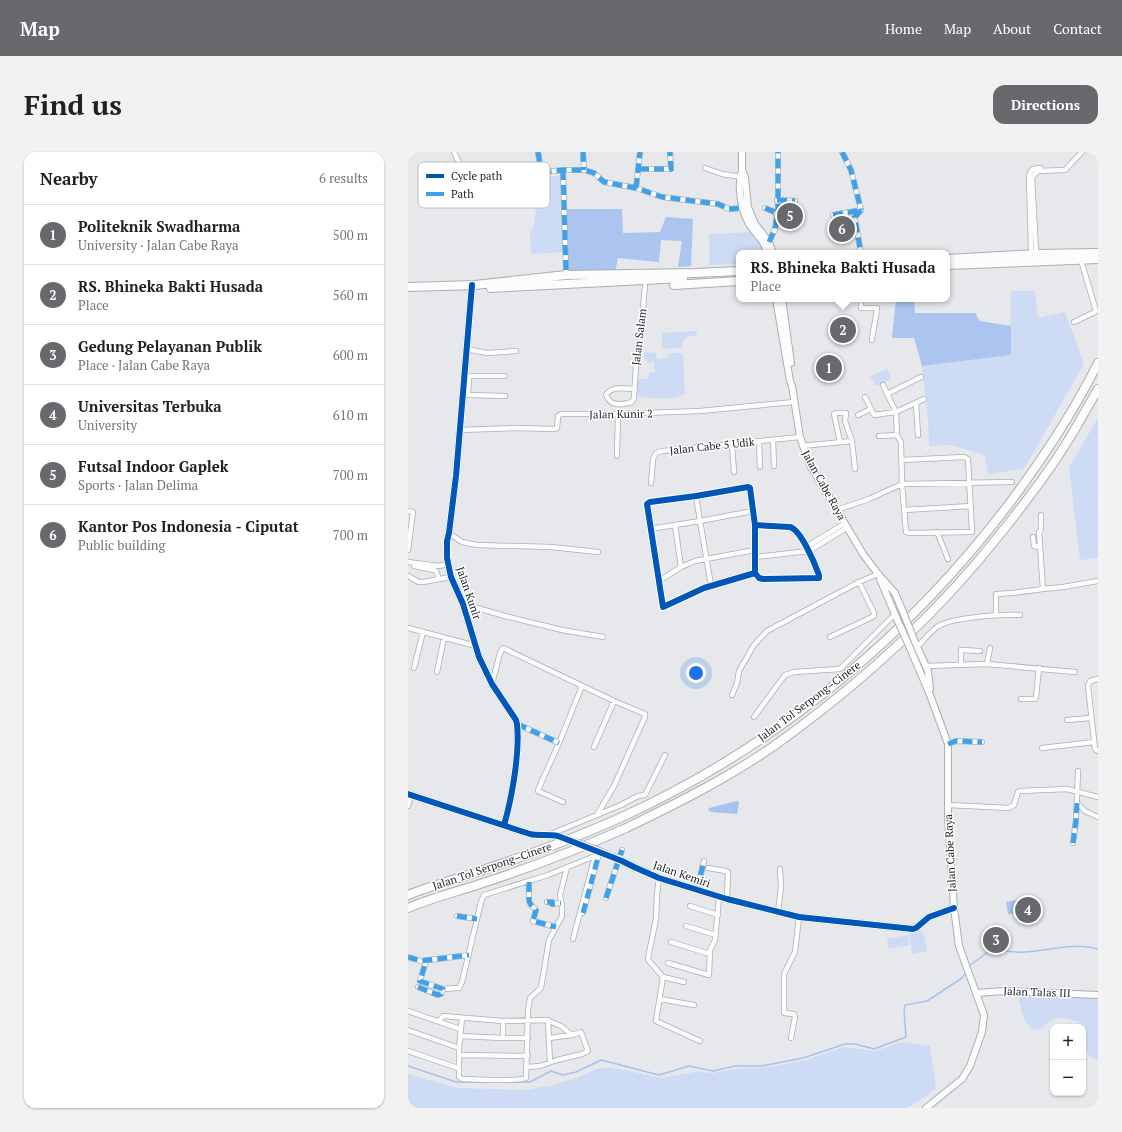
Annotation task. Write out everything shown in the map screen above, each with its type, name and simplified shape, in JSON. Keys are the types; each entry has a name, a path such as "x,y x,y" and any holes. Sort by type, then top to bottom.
{"highway":[{"path":"950,261 1034,251 1056,250 1064,254"},
{"path":"950,261 1037,254 1098,253"},
{"path":"950,261 1098,259"},
{"path":"950,269 1016,266 1033,261"},
{"path":"408,292 472,287 564,274 736,266"},
{"path":"564,274 736,271"},
{"path":"408,287 472,287 564,284 736,276"},
{"path":"564,284 577,288 736,282"},
{"name":"Jalan Tol Serpong–Cinere","path":"408,895 546,849 622,817 660,799 705,775 743,751 821,695 856,667 924,604 974,548 1012,501 1057,436 1098,363"},
{"name":"Jalan Tol Serpong–Cinere","path":"408,908 481,884 624,829 709,786 784,739 863,677 932,613 962,580 985,554 1041,481 1069,440 1098,389"}],"main road":[{"path":"742,152 742,170 749,223 762,240 767,250"},
{"path":"746,207 755,224 769,242 768,250"},
{"name":"Jalan Kunir","path":"472,287 466,349 466,376 450,533 447,541 448,564 450,577 464,604 479,657 492,684 516,720 517,724"},
{"name":"Jalan Cabe Raya","path":"777,302 802,446 810,465 863,554 895,593 928,671 930,695"},
{"name":"Jalan Cabe Raya","path":"782,302 793,379 792,386"},
{"name":"Jalan Cabe Raya","path":"878,574 930,695 948,744 948,805 954,908 959,946 984,1015 977,1048 970,1066 962,1079 926,1108"},
{"path":"504,825 510,802 516,755 517,724"},
{"name":"Jalan Kemiri","path":"409,794 537,836 551,834 558,836 598,853 619,859 634,868 659,878 727,900 799,917 913,930 929,917 954,908"},
{"name":"Jalan Talas III","path":"976,993 1005,991 1098,995"}],"street":[{"path":"454,152 459,162"},
{"path":"538,152 540,162"},
{"path":"583,152 584,170"},
{"path":"636,188 640,152"},
{"path":"639,169 671,169 670,152"},
{"path":"769,242 775,229 777,213 778,152"},
{"path":"842,152 851,170 861,210 855,220 860,250"},
{"path":"1034,251 1030,173 1034,169 1061,168 1072,162 1082,152"},
{"path":"705,168 722,174 743,177"},
{"path":"563,170 564,274"},
{"path":"550,171 584,170 594,173 604,182 636,188 662,197 718,204 728,209 746,207"},
{"path":"777,200 795,201"},
{"path":"765,208 777,213"},
{"path":"833,215 861,210"},
{"path":"1074,322 1096,311 1081,260"},
{"name":"Jalan Salam","path":"634,389 645,286"},
{"path":"861,302 861,308 877,308 872,340"},
{"path":"466,349 487,353 516,351"},
{"path":"505,376 466,376 468,396 505,396"},
{"path":"887,394 922,377"},
{"path":"882,385 896,412 897,434 901,442 905,530 907,533 972,532 968,461 966,458 902,460"},
{"path":"613,388 634,389 634,398 632,402 612,404 608,401 606,395 613,388"},
{"path":"866,397 874,415 896,412 924,399"},
{"name":"Jalan Kunir 2","path":"460,430 514,428 555,429 557,428 558,416 561,414 618,414 700,411 794,402"},
{"path":"916,403 918,435"},
{"path":"858,415 871,409"},
{"path":"840,442 834,415 836,413 846,413 845,421 852,441 855,469"},
{"path":"618,414 618,456"},
{"path":"879,436 897,434"},
{"name":"Jalan Cabe 5 Udik","path":"651,483 653,459 656,453 669,450 800,437"},
{"path":"773,440 774,466"},
{"path":"802,446 852,441"},
{"path":"758,442 760,467"},
{"path":"732,444 734,472"},
{"path":"837,510 869,499 902,484 1012,482"},
{"path":"754,525 793,528 808,549 819,578 759,578 756,573 753,511 748,486 696,496 648,502 650,529 662,606 664,607 711,585 756,573"},
{"path":"696,496 711,585"},
{"path":"904,510 971,506"},
{"path":"408,511 413,512 408,550"},
{"path":"650,529 700,522 753,511"},
{"path":"1041,515 1041,530 1038,532 1043,589"},
{"path":"675,525 681,567"},
{"path":"756,557 808,549 846,525"},
{"path":"937,532 948,559"},
{"path":"450,533 462,542 476,544 551,547 598,552"},
{"path":"1033,537 1034,546 1039,547"},
{"path":"659,581 681,567 706,558 755,550"},
{"path":"408,564 439,566 448,564"},
{"path":"408,564 434,570 436,571 439,579"},
{"path":"732,695 737,683 739,671 754,645 767,631 859,582 878,574"},
{"path":"408,576 419,582 450,577"},
{"path":"996,615 996,594 1063,587 1098,581"},
{"path":"830,637 874,616 874,613 859,582"},
{"path":"464,604 570,632 603,637"},
{"path":"916,644 937,627 953,620 996,615 1020,615"},
{"path":"754,717 785,675 794,672 840,669 896,616"},
{"path":"408,628 476,646"},
{"path":"414,668 423,632"},
{"path":"437,672 444,638"},
{"path":"492,684 500,653 503,648 644,714 645,717 614,786 597,815"},
{"path":"987,664 990,648"},
{"path":"961,664 960,650 980,651"},
{"path":"926,666 987,664 1075,672"},
{"path":"1021,699 1035,699 1039,668"},
{"path":"1098,679 1088,683 1090,718 1095,749 1098,751"},
{"path":"563,802 538,791 582,686"},
{"path":"594,747 614,701"},
{"path":"1067,720 1090,718"},
{"path":"517,724 559,743"},
{"path":"948,744 956,741 982,742"},
{"path":"1042,748 1094,742"},
{"path":"551,834 638,796 645,795 665,755"},
{"path":"1073,843 1076,820 1078,771"},
{"path":"948,805 1009,808 1014,805 1018,792 1020,791 1066,789 1098,797"},
{"path":"408,806 409,794"},
{"path":"1076,803 1085,811 1098,817"},
{"path":"606,898 622,850"},
{"path":"426,961 420,981 443,989 459,988 461,986 469,955 482,898 484,896 529,882 598,853"},
{"path":"584,913 598,853"},
{"path":"573,939 598,853"},
{"path":"697,890 704,860"},
{"path":"462,1018 459,1048 459,1077 504,1080 526,1078 530,998 541,988 548,944 562,916 560,895 567,867"},
{"path":"708,868 728,872 727,900"},
{"path":"778,912 781,887 780,870"},
{"path":"659,878 656,919 648,958 663,977 684,982"},
{"path":"529,882 529,901 536,910 533,921 556,927"},
{"path":"668,962 709,975 710,950 716,935 719,897"},
{"path":"547,902 552,902 552,904 561,903"},
{"path":"690,906 718,915"},
{"path":"457,916 477,919"},
{"path":"791,1038 796,1017 794,1014 784,1013 784,977 795,952 799,917"},
{"path":"686,926 716,935"},
{"path":"671,942 710,954"},
{"path":"408,957 417,961 426,961 469,955"},
{"path":"663,977 657,1022 700,1041"},
{"path":"418,987 438,995 441,994 443,989"},
{"path":"660,999 694,1005"},
{"path":"408,1011 460,1029"},
{"path":"438,1021 443,1016 503,1021 528,1021 539,1019 548,1020 565,1028 572,1035"},
{"path":"548,1020 550,1062"},
{"path":"503,1021 503,1038"},
{"path":"408,1030 459,1048"},
{"path":"527,1067 540,1066 588,1051 581,1032 572,1035 549,1038"},
{"path":"460,1036 528,1038"},
{"path":"408,1051 458,1068"},
{"path":"459,1055 528,1056"}],"shaded area":[{"path":"550,176 565,176 567,252 531,254 530,232 534,226 536,208 550,208"},
{"path":"784,208 799,212 797,221 794,221 794,223 781,220"},
{"path":"567,209 622,209 623,233 660,232 666,217 693,219 691,266 678,267 682,241 661,240 659,262 618,258 614,277 568,279"},
{"path":"752,232 762,242 763,250 736,250 736,264 709,265 709,234"},
{"path":"1011,291 1035,291 1038,318 1065,312 1084,364 1024,469 988,474 985,455 951,445 929,446 928,418 922,366 1010,355"},
{"path":"896,302 914,302 915,313 975,313 980,321 1011,326 1011,355 922,366 914,338 892,338"},
{"path":"696,331 697,336 688,336 683,341 682,348 662,349 662,333"},
{"path":"644,352 656,353 657,359 668,358 669,353 683,353 685,394 681,396 662,398 639,396 636,389 637,379 648,379 649,373 655,372 654,362 647,363 647,359 644,359"},
{"path":"887,369 891,379 876,386 870,376"},
{"path":"1098,418 1098,558 1080,560 1069,467"},
{"path":"737,801 739,802 737,814 711,812 708,810 709,808"},
{"path":"1031,897 1030,914 1008,914 1006,902"},
{"path":"923,931 927,951 912,954 909,933"},
{"path":"908,935 909,945 889,949 887,939"},
{"path":"1017,992 1098,996 1098,1060 1090,1057 1086,1049 1086,1024 1079,1024 1078,1022 1072,1020 1059,1018 1053,1020 1042,1028 1033,1030 1024,1020"},
{"path":"903,1042 930,1046 936,1089 908,1108 408,1108 408,1074 457,1088 526,1090 554,1085 576,1078 599,1068 615,1068 662,1078 695,1072 713,1073 735,1069 769,1067 806,1060 844,1047 875,1051"}],"waterway":[{"path":"969,966 992,949 1008,952 1080,946 1098,949"},
{"path":"507,1082 530,1082 551,1071 563,1075 576,1072 601,1060 659,1075 689,1066 713,1071 735,1066 762,1066 803,1058 845,1044 855,1044 874,1049 906,1037 905,1005 927,1001 962,978 966,973"},
{"path":"408,1066 456,1082 486,1082"}],"marked path":[{"path":"538,152 540,162"},
{"path":"583,152 584,170"},
{"path":"636,188 640,152"},
{"path":"639,169 671,169 670,152"},
{"path":"769,242 775,229 778,211 778,152"},
{"path":"842,152 851,170 861,210"},
{"path":"563,170 566,271"},
{"path":"550,171 584,170 594,173 604,182 636,188 662,197 718,204 729,209 743,208"},
{"path":"777,200 795,201"},
{"path":"765,208 777,213"},
{"path":"860,250 855,217 861,210"},
{"path":"833,215 861,210"},
{"path":"517,724 559,743"},
{"path":"948,744 956,741 982,742"},
{"path":"1073,843 1077,803"},
{"path":"606,898 622,850"},
{"path":"583,913 599,853"},
{"path":"697,890 704,861"},
{"path":"529,882 529,901 536,910 533,921 556,927"},
{"path":"547,902 552,902 552,904 561,903"},
{"path":"457,916 477,919"},
{"path":"408,957 421,961 469,955"},
{"path":"418,987 438,995 441,994 443,989 420,981 426,961"}],"cycle path":[{"path":"472,285 456,476 447,541 447,558 451,577 463,604 479,657 492,684 516,720 517,724 518,735 515,775 504,825"},
{"path":"755,525 790,527 794,529 799,534 807,548 819,578 763,579 759,578 755,573 755,525 750,488 748,487 650,502 647,504 663,607 704,588 755,573"},
{"path":"408,794 530,834 558,836 622,861 659,878 727,899 799,917 913,929 929,917 954,908"}],"place":[{"name":"Futsal Indoor Gaplek","path":"790,216"},
{"name":"Kantor Pos Indonesia - Ciputat","path":"842,229"},
{"name":"RS. Bhineka Bakti Husada","path":"843,330"},
{"name":"Politeknik Swadharma","path":"829,368"},
{"name":"Universitas Terbuka","path":"1028,910"},
{"name":"Gedung Pelayanan Publik","path":"996,940"}]}
